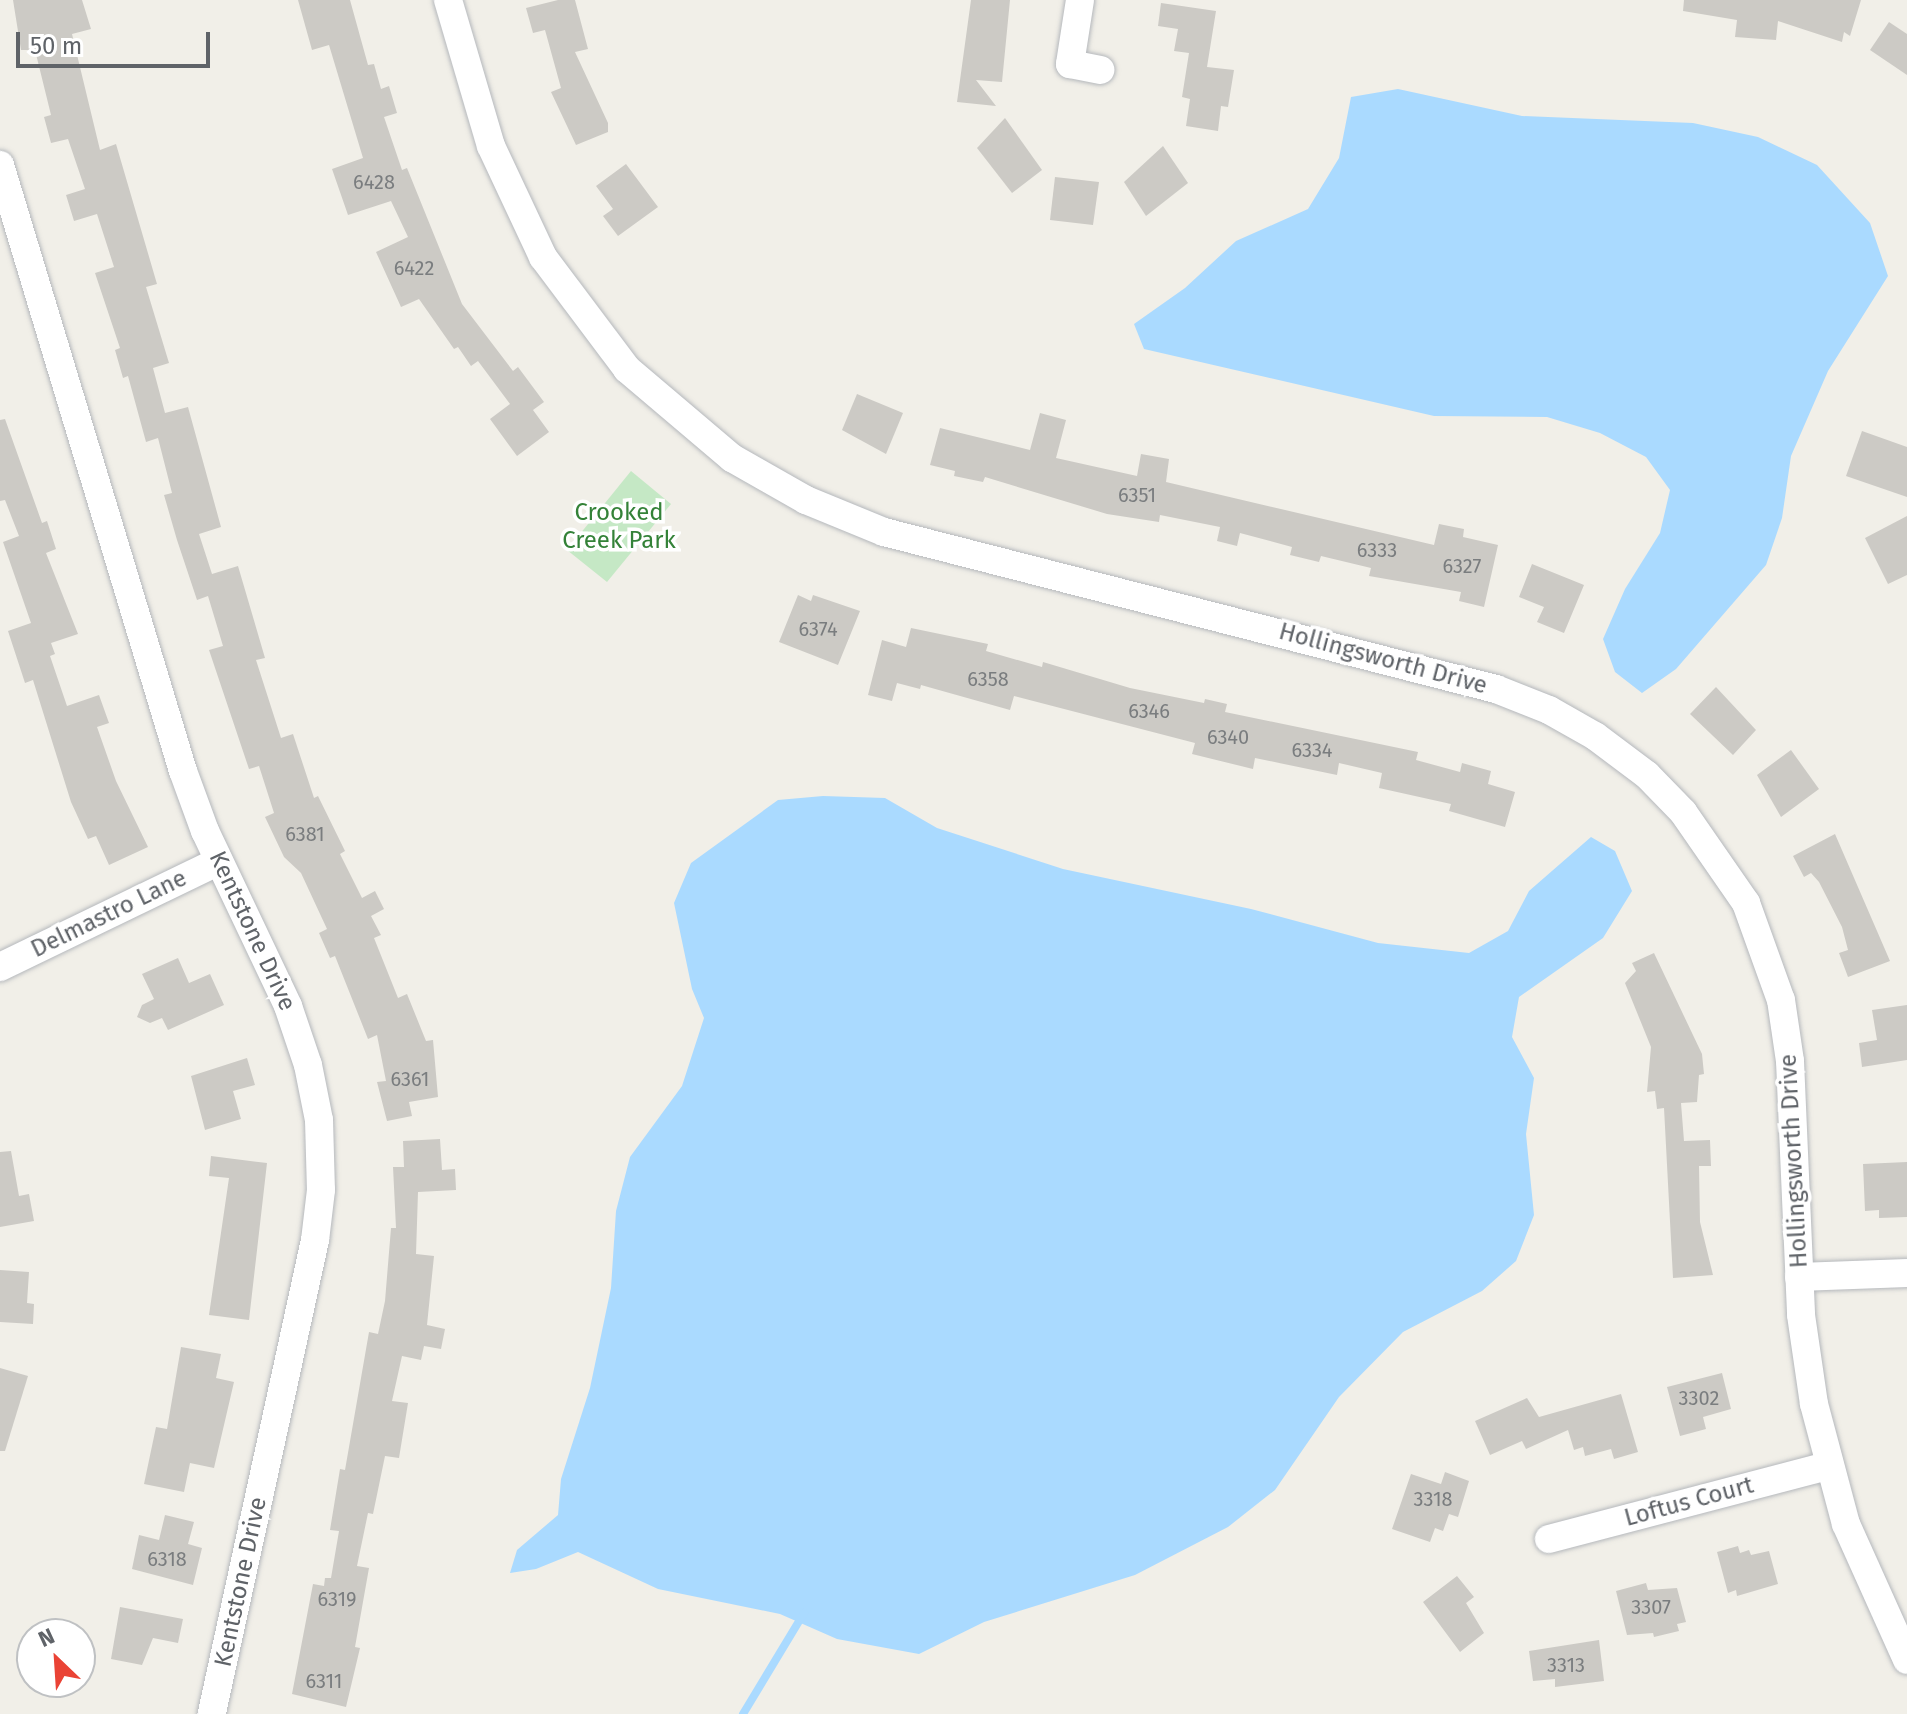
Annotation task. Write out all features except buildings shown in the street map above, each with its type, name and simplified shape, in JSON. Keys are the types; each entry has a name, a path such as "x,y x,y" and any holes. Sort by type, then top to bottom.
{"street":[{"name":"Hollingsworth Drive","path":"448,0 491,146 543,257 627,369 732,458 806,500 884,532 1496,689 1567,719 1647,775 1719,857 1750,912 1773,970 1790,1061 1799,1277 1806,1360 1828,1466 1863,1566 1907,1660"},
{"path":"1080,0 1070,64 1100,70"},
{"name":"Kentstone Drive","path":"0,165 183,771 219,861 302,1043 316,1102 321,1170 312,1258 212,1714"},
{"name":"Delmastro Lane","path":"0,967 219,861"},
{"path":"1799,1277 1907,1273"},
{"name":"Loftus Court","path":"1549,1539 1828,1466"}],"green space":[{"name":"Crooked Creek Park","path":"631,471 671,504 607,582 567,550"}],"water":[{"path":"1398,89 1522,116 1693,123 1758,137 1817,165 1870,223 1888,276 1828,371 1791,456 1782,518 1766,565 1676,669 1642,693 1615,672 1603,639 1625,589 1660,533 1670,490 1646,457 1600,433 1547,417 1434,416 1144,349 1134,324 1185,288 1236,241 1308,209 1339,158 1351,97"},
{"path":"823,796 885,798 937,828 1063,869 1251,909 1378,943 1469,953 1508,931 1529,891 1591,837 1615,851 1632,891 1603,938 1519,997 1512,1037 1534,1078 1526,1134 1534,1215 1516,1261 1482,1291 1403,1332 1339,1397 1275,1490 1228,1527 1135,1575 984,1622 919,1654 837,1639 780,1614 658,1589 578,1552 536,1569 510,1573 517,1550 558,1515 561,1479 590,1388 611,1288 616,1211 630,1157 682,1086 704,1018 692,989 674,903 691,863 778,800"}],"waterway":[{"path":"743,1714 804,1613"}]}
